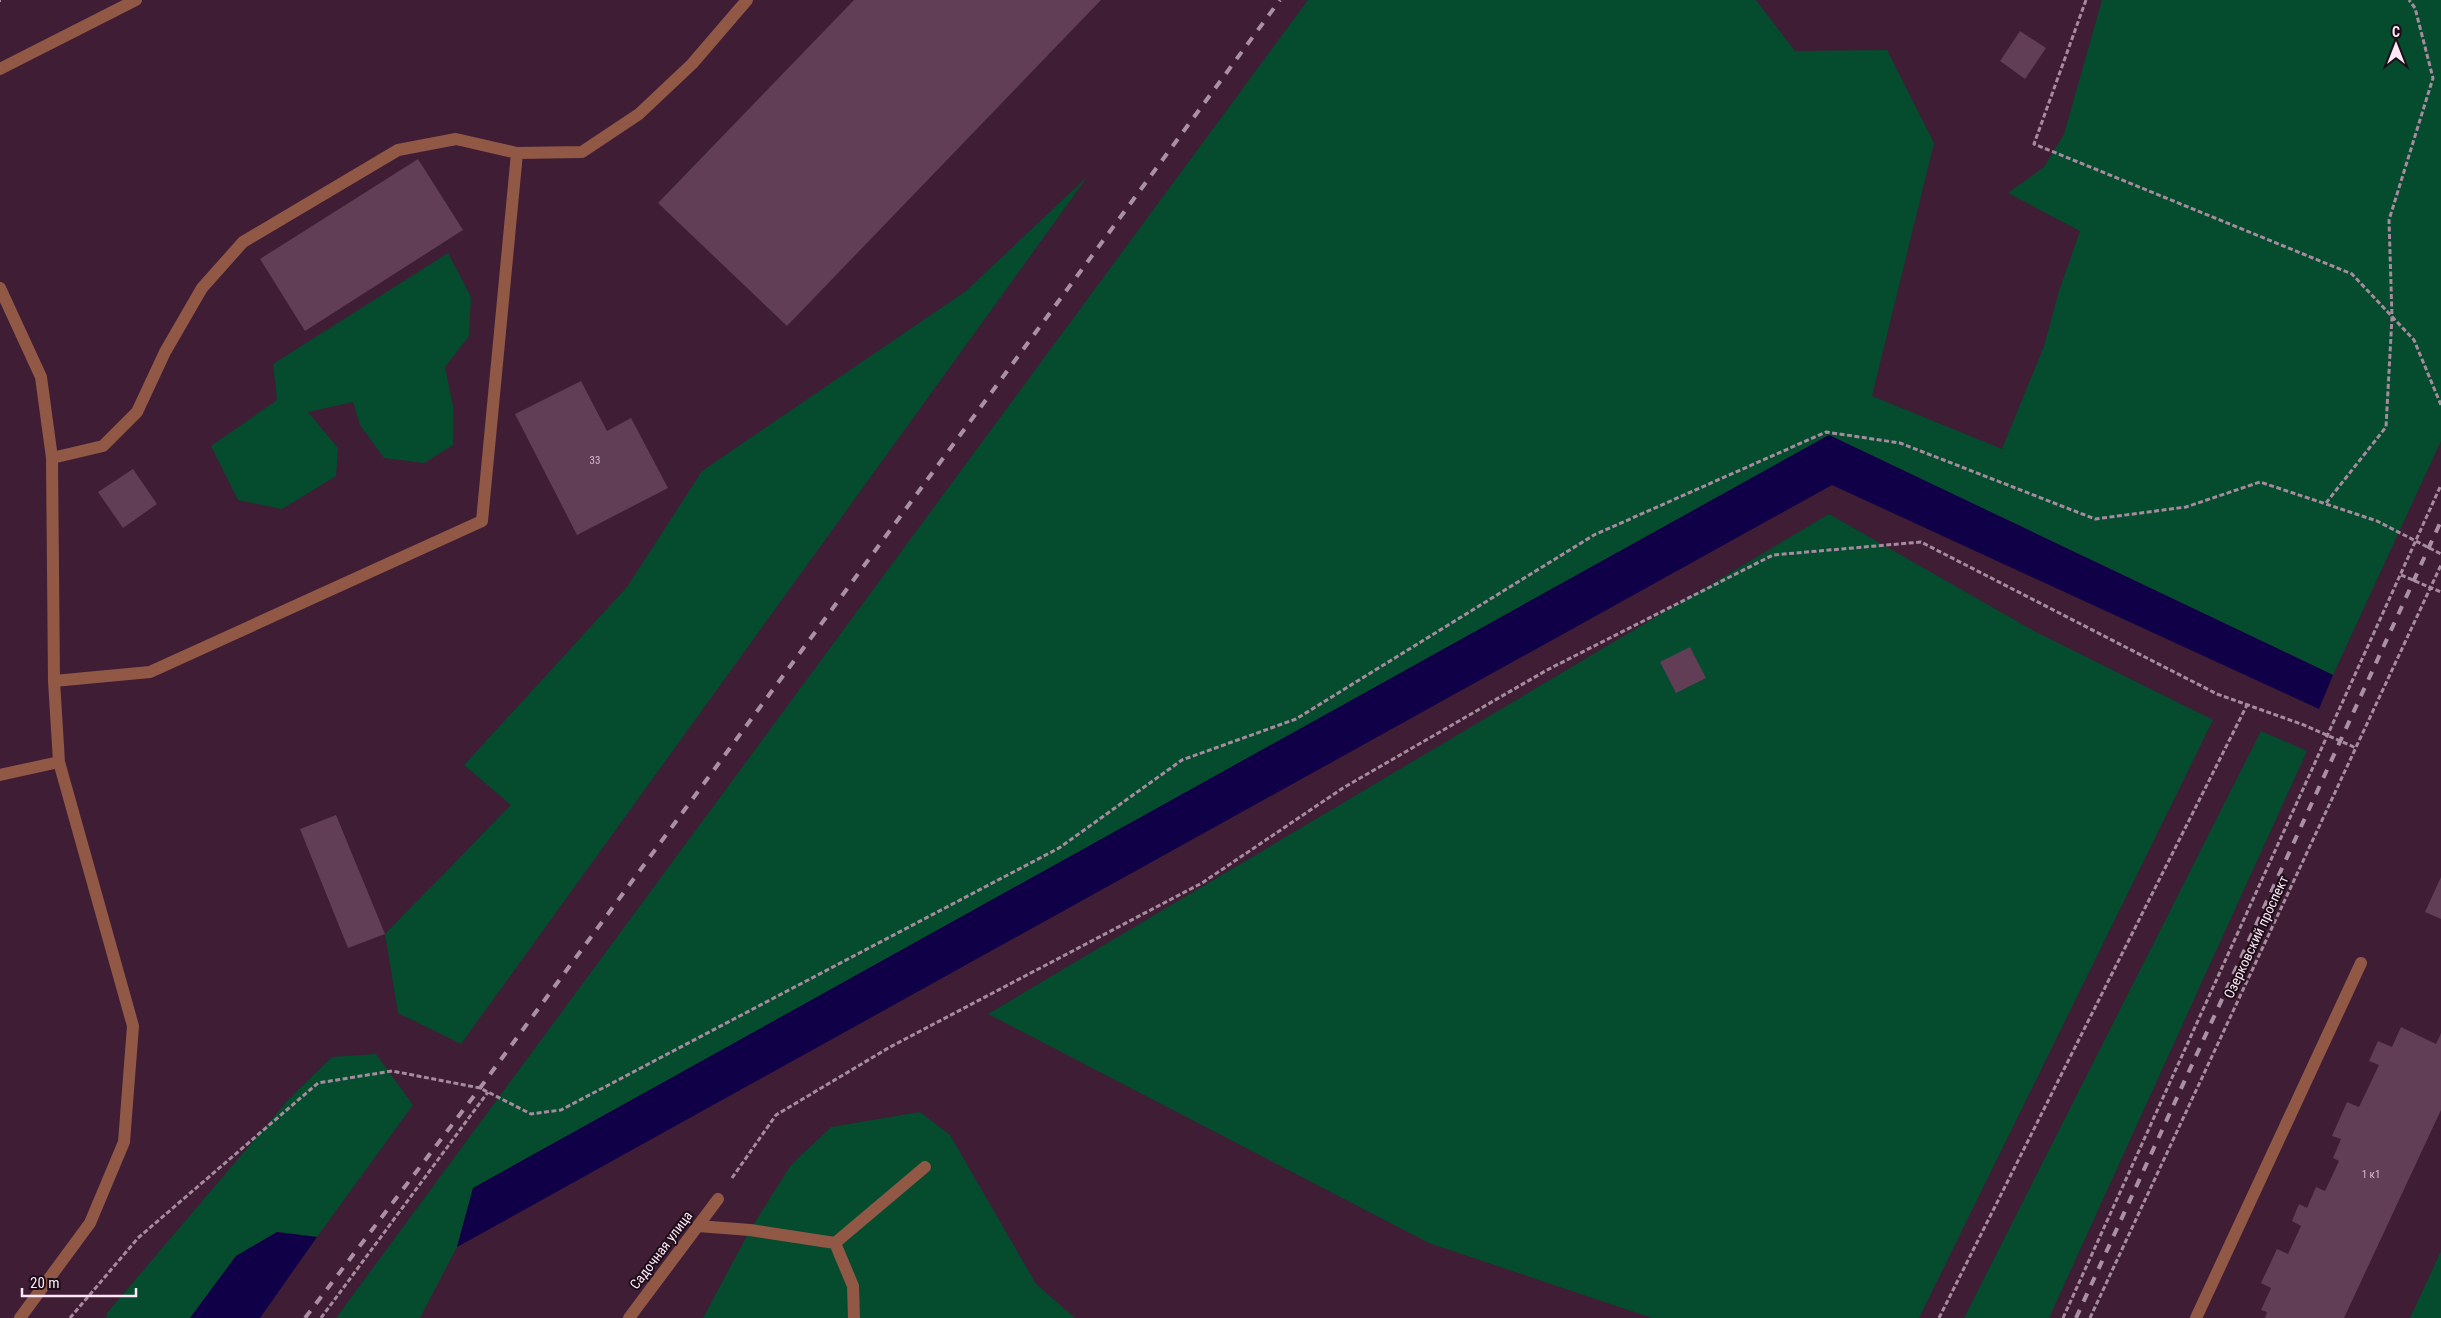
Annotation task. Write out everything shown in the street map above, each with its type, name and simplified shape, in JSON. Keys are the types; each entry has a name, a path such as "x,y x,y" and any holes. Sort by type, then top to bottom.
{"lane":[{"path":"0,69 136,0"},
{"path":"52,458 103,446 136,412 165,352 202,288 242,242 398,150 456,139 517,153 582,152 639,114 692,64 747,0"},
{"path":"54,682 150,672 482,521 517,153"},
{"path":"0,288 41,377 52,458 54,682 59,762 133,1026 124,1142 90,1223 20,1318"},
{"path":"0,776 59,762"},
{"path":"2196,1318 2361,963"},
{"path":"698,1226 750,1230 835,1243 925,1167"},
{"name":"Садочная улица","path":"630,1318 718,1199"},
{"path":"835,1243 854,1286 854,1318"}],"path":[{"path":"2086,0 2034,144 2352,274 2414,340 2441,405"},
{"path":"2326,503 2386,427 2392,317 2389,220 2433,78 2414,8 2409,0"},
{"path":"70,1318 138,1238 318,1083 392,1071 480,1088 531,1114 561,1110 1059,848 1182,760 1296,719 1594,535 1826,432 1900,443 2095,519 2186,507 2260,482 2377,521 2441,554"},
{"path":"2063,1318 2329,736 2441,485"},
{"path":"718,1199 776,1115 890,1047 1202,883 1343,788 1513,689 1670,606 1773,555 1921,542 2217,694 2356,748"},
{"name":"Озерковский проспект","path":"2090,1318 2441,565"},
{"path":"2401,575 2441,592"},
{"path":"1939,1318 2247,705"},
{"path":"321,1318 488,1092"}],"green space":[{"path":"1308,0 1756,0 1795,51 1887,50 1934,143 1872,396 2002,449 2044,346 2059,291 2080,231 2008,193 2044,167 2064,134 2102,0 2441,0 2441,441 2333,675 1829,435 473,1188 457,1247 420,1318 336,1318"},
{"path":"1088,176 461,1044 398,1013 385,934 511,805 464,765 627,587 702,471 966,291"},
{"path":"448,253 471,297 469,336 445,367 453,406 453,445 424,463 384,458 360,425 353,402 308,412 338,448 336,476 282,509 238,500 211,446 277,400 273,364"},
{"path":"1829,514 2034,631 2213,720 1919,1318 1652,1318 1429,1243 988,1014"},
{"path":"2261,731 2307,751 2049,1318 1964,1318"},
{"path":"376,1054 413,1105 317,1237 277,1232 236,1256 190,1318 106,1318 107,1313 288,1100 332,1057"},
{"path":"920,1112 950,1135 1036,1284 1075,1318 703,1318 750,1230 791,1165 831,1127"},
{"path":"2441,1251 2441,1318 2410,1318"}],"shaded area":[{"path":"1829,435 2333,675 2319,709 1832,485 457,1247 473,1188"},
{"path":"277,1232 317,1237 260,1318 190,1318 236,1256"}],"building":[{"path":"854,0 1101,0 787,326 658,203"},
{"path":"2020,31 2046,48 2025,79 2000,61"},
{"path":"418,159 463,230 305,331 260,259"},
{"path":"581,381 607,431 631,418 668,488 577,535 515,414"},
{"path":"133,469 157,504 123,528 98,492"},
{"path":"1690,647 1706,678 1676,693 1660,662"},
{"path":"336,815 385,934 348,948 300,829"},
{"path":"2441,877 2441,919 2425,912"},
{"path":"2401,1027 2436,1044 2441,1033 2441,1110 2344,1318 2265,1318 2267,1312 2261,1310 2271,1288 2261,1283 2277,1249 2288,1254 2301,1226 2292,1221 2299,1204 2307,1208 2316,1187 2325,1191 2339,1161 2333,1158 2341,1139 2332,1136 2347,1102 2359,1107 2379,1065 2369,1061 2378,1041 2392,1047"}],"railway":[{"path":"305,1318 480,1088 1280,0"},
{"path":"2076,1318 2441,521"}]}
